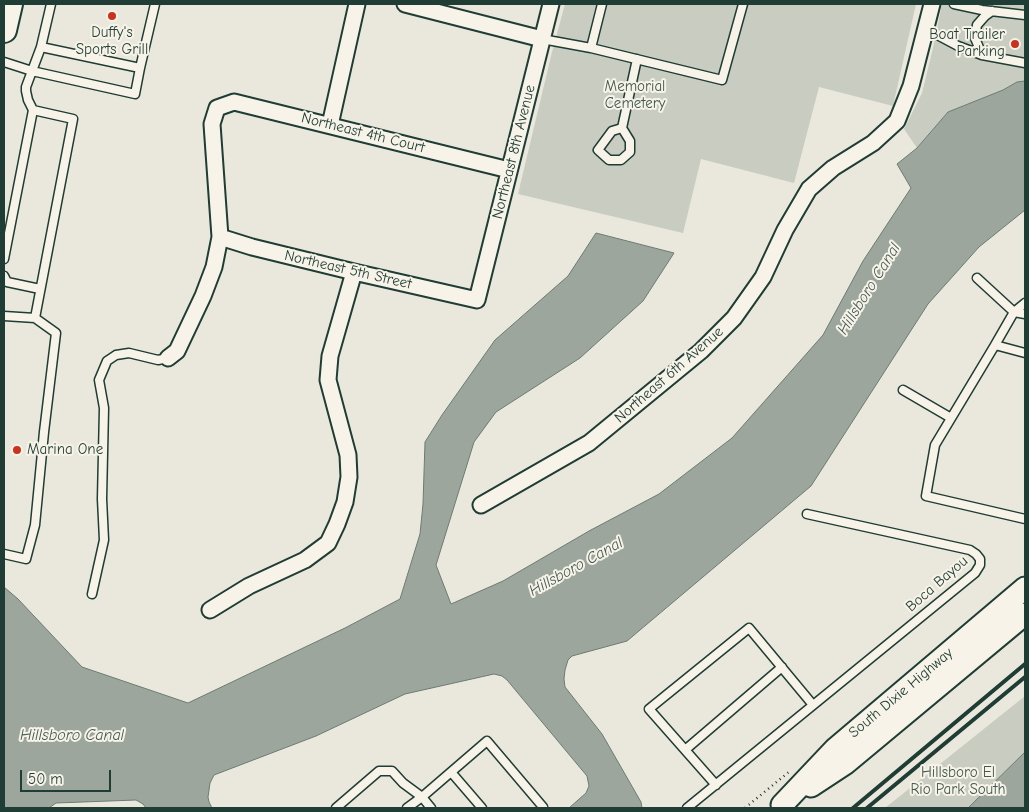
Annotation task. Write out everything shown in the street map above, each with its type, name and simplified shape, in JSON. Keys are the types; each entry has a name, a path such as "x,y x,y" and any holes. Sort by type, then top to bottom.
{"main road":[{"path":"4,30 10,4"},
{"name":"South Dixie Highway","path":"780,807 835,749 1025,588"},
{"name":"South Dixie Highway","path":"780,807 846,763 1025,614"}],"street":[{"path":"330,125 357,4"},
{"path":"405,4 542,39"},
{"name":"Northeast 8th Avenue","path":"477,300 551,4"},
{"name":"Northeast 6th Avenue","path":"481,505 589,443 701,351 734,318 763,277 785,230 809,189 833,168 873,143 897,122 911,86 932,4"},
{"name":"Northeast 4th Court","path":"220,237 212,124 217,108 234,102 509,170"},
{"path":"168,358 177,351 204,296 214,267 220,237"},
{"name":"Northeast 5th Street","path":"220,237 252,247 477,300"},
{"path":"210,610 249,586 305,560 328,543 337,524 345,502 349,477 348,455 328,380 330,356 354,272"}],"lane":[{"path":"4,259 33,110 28,100 26,87 41,47 51,4"},
{"path":"4,62 32,71 134,94 155,4"},
{"path":"591,48 602,4"},
{"path":"542,39 591,48 722,80 743,4"},
{"path":"954,4 982,10 1025,14"},
{"path":"982,55 975,38 977,25 992,11"},
{"path":"926,29 958,46 982,55 1025,63"},
{"path":"41,47 140,68"},
{"path":"622,128 612,131 598,150 609,160 621,160 630,152 630,141 622,128 637,59"},
{"path":"33,110 73,118 35,318"},
{"path":"4,276 7,282 40,289"},
{"path":"977,278 1014,312 1025,314"},
{"path":"1025,303 1014,312 935,446 926,496 1025,519"},
{"path":"4,316 35,318 56,333 35,524 26,559 4,554"},
{"path":"995,345 1025,353"},
{"path":"92,594 104,540 102,499 104,408 99,380 107,361 116,355 129,353 158,360 168,358"},
{"path":"903,390 951,418"},
{"name":"Boca Bayou","path":"687,808 975,573 980,565 980,559 970,550 807,514"},
{"path":"716,785 649,709 749,628 813,705"},
{"path":"685,750 782,667"},
{"path":"407,808 487,742 542,808"},
{"path":"336,808 380,771 392,771 403,783 422,797 431,808"},
{"path":"451,772 482,808"}],"green space":[{"name":"Memorial Cemetery","path":"565,4 916,4 893,106 819,87 794,183 701,159 683,233 518,194"},
{"path":"942,4 1025,4 1025,81 1017,82 1003,90 948,112 917,148 904,129 922,93"},
{"name":"Hillsboro El Rio Park South","path":"1025,696 1025,752 968,808 885,808"}],"water":[{"name":"Hillsboro Canal","path":"1025,81 1025,210 979,247 928,304 811,486 627,641 572,656 568,660 564,679 565,687 602,734 641,802 642,808 569,808 586,793 589,786 587,776 507,680 502,676 494,674 405,694 316,736 214,775 210,783 208,797 212,808 146,808 136,800 56,803 49,808 4,808 4,587 18,599 82,667 188,703 345,628 400,599 420,534 425,442 495,340 568,276 596,233 674,253 643,301 580,358 496,412 474,442 436,565 451,604 503,581 589,531 659,494 732,438 823,335 863,261 911,188 897,164 917,148 948,112 1003,90 1017,82"},
{"path":"1025,752 1025,808 968,808"}],"railway":[{"path":"853,808 1025,664"},
{"path":"867,808 1025,677"}],"place":[{"name":"Duffy's Sports Grill","path":"112,16"},
{"name":"Boat Trailer Parking","path":"1015,44"},
{"name":"Marina One","path":"17,450"}]}
